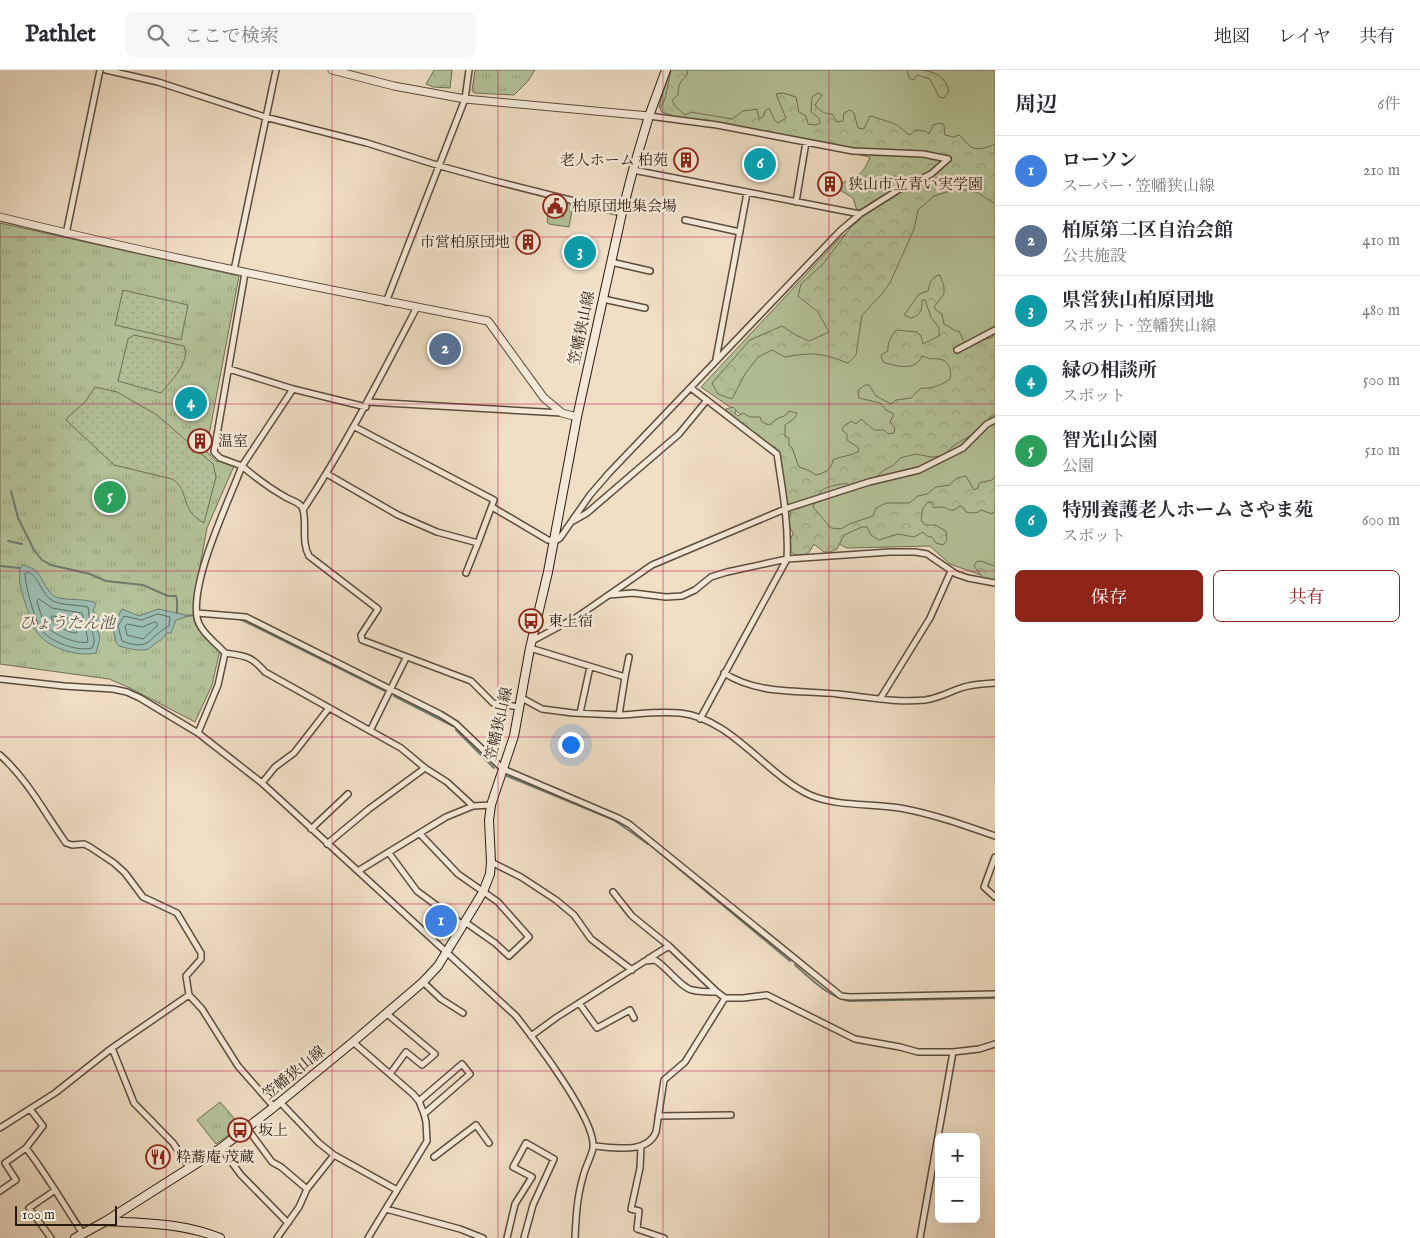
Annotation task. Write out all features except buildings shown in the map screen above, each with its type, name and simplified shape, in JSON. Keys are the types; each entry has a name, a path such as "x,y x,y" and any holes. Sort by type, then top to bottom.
{"main road":[{"name":"笠幡狭山線","path":"78,1237 106,1222 221,1148 277,1105 353,1042 423,982 438,966 483,892 490,874 489,820 491,805 512,742 530,645 555,541 577,417 611,262 622,213 649,116 666,70"},
{"path":"106,1222 180,1226 220,1238"}],"street":[{"path":"66,234 100,70"},
{"path":"106,70 158,82 265,117 367,143 440,166 622,213"},
{"path":"234,270 276,70"},
{"path":"332,70 394,86 466,99 649,116 717,125 853,151 923,154 948,159 931,174 898,190 860,214 840,231 590,495 564,534 555,541 548,540 492,507"},
{"path":"386,302 466,99 469,70"},
{"path":"796,202 806,142"},
{"path":"634,170 860,214"},
{"path":"716,360 747,193"},
{"path":"0,218 234,270 488,321 544,398 562,413"},
{"path":"684,220 740,232"},
{"path":"611,262 650,271"},
{"path":"245,272 214,452 220,458 242,466 278,493 301,506 303,510 304,539 309,556 378,609 360,635 362,640 471,681 493,703 519,707"},
{"path":"603,299 645,308"},
{"path":"303,510 328,474 355,427 417,307"},
{"path":"957,350 995,330"},
{"path":"229,370 293,389 367,404 562,413 577,417"},
{"path":"691,388 778,454 785,509 787,559 700,719"},
{"path":"293,389 242,466 202,576 197,615 202,628 225,653 247,656 254,660 265,672 401,748 425,768 447,782 473,806"},
{"path":"571,522 587,513 679,434 707,400"},
{"path":"530,645 577,617 652,565 785,509 870,482 919,470 963,448 987,424 995,420"},
{"path":"355,427 494,500 466,573"},
{"path":"328,474 398,515 437,532 478,543"},
{"path":"609,595 682,596 695,590 711,577 787,559 915,552 927,554 951,571 968,578 995,583"},
{"path":"880,699 930,618 951,571"},
{"path":"197,615 246,617 391,689 456,724 503,769 629,824 841,996 995,994"},
{"path":"530,645 625,678"},
{"path":"198,733 218,685 225,653"},
{"path":"619,715 629,657"},
{"path":"370,731 406,658"},
{"path":"580,714 590,667"},
{"path":"724,673 742,684 763,689 816,692 880,699 924,700 942,697 967,686 995,683"},
{"path":"0,679 113,689 127,692 198,733 262,783 516,1016 549,1059 591,1132 593,1146 578,1193 575,1238"},
{"path":"520,698 542,709 580,714 680,713 718,727 739,741 790,782 811,795 835,802 900,808 942,818 995,836"},
{"path":"262,783 275,767 294,753 329,708"},
{"path":"0,755 21,775 66,843 72,845 84,844 114,862 143,896 177,913 201,953 201,959 186,976 189,995 202,1009 238,1066 277,1105 334,1155 397,1190"},
{"path":"327,844 369,809 425,768"},
{"path":"311,829 348,794"},
{"path":"358,871 446,817 473,806 491,805"},
{"path":"390,853 417,892 464,924 495,942 509,956 530,937 498,902 458,874 420,834"},
{"path":"995,857 984,887 995,897"},
{"path":"490,862 521,877 556,900 574,914 591,939 632,970"},
{"path":"614,892 632,916 669,946 725,998 767,995 855,1039 918,1052 953,1052 979,1049 995,1044"},
{"path":"531,1036 578,1003 669,946"},
{"path":"645,961 655,960 685,987 693,991 717,992"},
{"path":"423,982 441,998 463,1013"},
{"path":"0,1128 55,1093 112,1048 189,995"},
{"path":"593,1146 641,1147 653,1139 664,1080 685,1062 725,998"},
{"path":"578,1003 597,1028 630,1010 634,1018"},
{"path":"386,1013 435,1054 422,1065 406,1052 390,1074"},
{"path":"353,1042 413,1094 418,1101 426,1122 427,1141 368,1238"},
{"path":"112,1048 134,1103 173,1143 190,1168"},
{"path":"920,1238 953,1052"},
{"path":"418,1101 462,1064 470,1074 424,1114"},
{"path":"0,1191 16,1180 5,1163 26,1148 43,1126 30,1109"},
{"path":"658,1116 731,1115"},
{"path":"434,1157 476,1124 489,1143"},
{"path":"247,1128 272,1162 281,1167 307,1189"},
{"path":"507,1238 516,1204 532,1177 513,1167 526,1143 554,1159 533,1205 524,1238"},
{"path":"641,1147 640,1168 631,1209 640,1211 637,1229 664,1238"},
{"path":"26,1148 42,1168 78,1237"},
{"path":"221,1148 241,1175 288,1223"},
{"path":"276,1238 301,1204 307,1189 334,1155"},
{"path":"51,1238 29,1208 54,1191"},
{"path":"386,1209 460,1229 484,1238"}],"green space":[{"path":"434,70 452,70 450,88 433,87 426,84"},
{"path":"475,70 535,70 528,81 514,95 475,93 472,91"},
{"path":"670,70 995,70 995,154 894,150 662,112 659,106"},
{"path":"671,70 688,70 687,75 680,83 678,95 672,100 675,106 685,115 691,112 732,119 743,111 757,109 759,119 764,116 765,111 769,108 778,123 786,118 776,94 783,93 796,97 799,112 806,116 808,124 816,125 820,123 819,118 811,112 812,97 818,93 822,95 815,105 822,112 832,114 837,122 843,121 844,113 850,110 854,113 858,128 864,129 870,116 895,124 910,135 915,130 925,131 929,134 933,125 940,123 944,125 945,135 954,137 959,135 969,146 976,149 995,144 995,204 977,192 957,189 934,196 918,210 914,229 890,283 862,315 856,355 848,363 817,354 785,357 772,350 758,357 745,374 732,399 718,394 712,383 750,340 782,326 809,341 829,332 818,312 798,296 801,284 823,264 851,227 860,220 853,198 838,189 844,182 860,173 870,157 820,147 754,129 682,119 662,112 660,108 665,99"},
{"path":"907,70 921,70 938,75 943,79 949,91 944,98 939,97 930,79 917,75 914,80 909,78"},
{"path":"995,160 995,580 950,564 930,546 847,548 827,538 788,495 785,445 701,387 839,239 891,198"},
{"path":"567,201 573,205 569,227 549,224 547,222 548,214 563,217"},
{"path":"0,223 239,276 206,451 217,462 220,460 234,466 207,528 194,598 194,621 220,650 212,685 195,722 109,679 0,664"},
{"path":"940,275 944,294 934,307 942,314 944,324 959,331 963,340 967,343 991,338 993,336 991,329 995,328 995,414 991,416 983,428 953,446 943,456 931,457 916,454 900,458 894,465 884,470 866,486 853,490 847,483 834,485 821,491 813,507 831,528 841,529 849,524 873,516 876,508 886,503 909,503 936,487 949,485 957,478 966,476 974,490 978,488 979,483 992,480 995,476 995,511 992,514 981,510 976,513 970,513 960,506 954,510 942,507 934,508 932,503 928,502 923,508 921,520 925,525 935,525 946,531 947,540 943,545 936,543 932,537 927,536 923,532 914,537 898,534 879,540 871,535 867,527 862,527 844,535 837,549 830,552 824,552 813,545 806,554 801,556 795,555 790,551 789,543 793,533 788,524 791,513 787,506 779,453 775,447 726,412 726,409 733,407 738,416 743,413 750,417 760,417 762,422 769,425 786,415 789,411 797,413 794,419 785,425 785,436 789,438 789,445 799,467 816,475 827,470 833,460 858,452 859,448 847,440 847,434 842,430 851,421 856,424 861,419 874,430 884,430 888,434 894,433 895,428 890,422 894,414 886,410 880,403 859,398 858,390 865,385 869,385 876,396 891,404 896,400 911,398 921,388 937,386 950,379 951,372 945,361 922,356 915,364 899,366 883,362 881,355 888,351 890,340 896,330 917,332 921,336 923,344 939,336 939,328 931,317 925,300 922,300 921,309 917,315 911,318 904,315 919,294 928,291 933,278"},
{"path":"123,290 188,305 181,340 115,325"},
{"path":"134,335 184,346 185,359 174,378 161,393 118,381 128,339"},
{"path":"95,387 117,392 157,415 213,464 216,477 204,523 191,512 178,483 172,479 114,465 66,420 85,402"},
{"path":"980,561 995,566 995,581 983,578 974,566 976,562"},
{"path":"220,1102 241,1126 216,1144 197,1120"}],"water":[{"name":"ひょうたん池","path":"23,565 36,571 47,589 56,597 95,603 93,610 102,622 115,622 122,609 139,616 158,609 186,615 186,617 176,620 171,633 167,633 161,640 145,650 119,646 116,642 113,627 101,624 94,619 100,638 96,653 80,654 63,650 47,642 34,628 20,584 20,568"}],"waterway":[{"path":"11,491 18,518 34,550 42,560 51,565 90,574 106,581 143,585 168,596 176,596 177,599"},
{"path":"8,541 22,544"},
{"path":"0,566 20,568"},
{"path":"177,600 177,613"},
{"path":"186,616 196,615"},
{"path":"235,618 385,691"},
{"path":"394,696 453,726"},
{"path":"456,730 494,768"},
{"path":"507,776 614,820 648,844"},
{"path":"654,848 790,961"},
{"path":"795,965 826,991 849,1001 995,998"}],"place":[{"name":"老人ホーム 柏苑","path":"686,160"},
{"name":"特別養護老人ホーム さやま苑","path":"760,164"},
{"name":"狭山市立青い実学園","path":"830,184"},
{"name":"柏原団地集会場","path":"555,206"},
{"name":"市営柏原団地","path":"528,242"},
{"name":"県営狭山柏原団地","path":"580,252"},
{"name":"柏原第二区自治会館","path":"445,349"},
{"name":"緑の相談所","path":"191,403"},
{"name":"温室","path":"200,441"},
{"name":"智光山公園","path":"110,497"},
{"name":"東上宿","path":"531,621"},
{"name":"ローソン","path":"441,921"},
{"name":"坂上","path":"240,1130"},
{"name":"粋蕎庵 茂蔵","path":"158,1157"}]}
